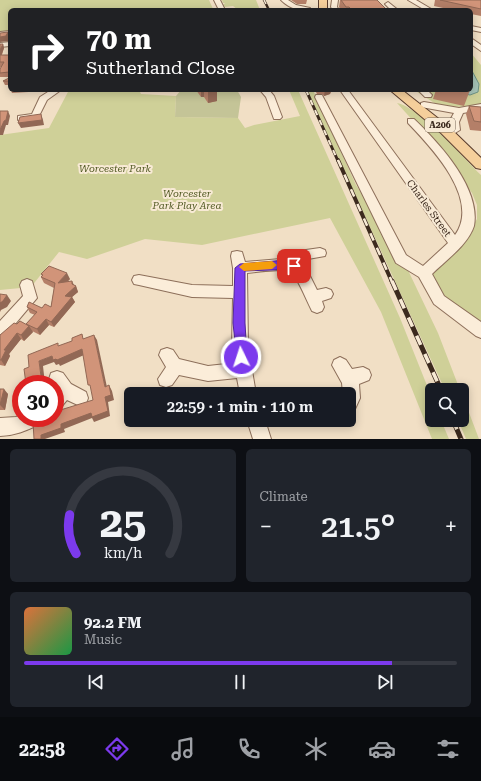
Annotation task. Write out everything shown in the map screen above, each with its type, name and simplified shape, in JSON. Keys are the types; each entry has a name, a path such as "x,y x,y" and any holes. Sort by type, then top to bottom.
{"main road":[{"name":"A206","path":"397,92 445,130 481,165"},
{"name":"A206","path":"410,92 425,97 455,130 481,153"}],"street":[{"path":"284,0 294,7 302,8"},
{"path":"411,0 426,8"},
{"path":"388,4 393,8"},
{"path":"473,42 481,49"},
{"path":"21,118 35,116 43,99 54,92"},
{"path":"266,92 270,96 277,117"},
{"name":"Charles Street","path":"345,92 455,244 424,273"},
{"path":"319,97 401,259 424,273 439,300 481,331"},
{"path":"425,97 459,111 481,108"},
{"path":"455,130 454,122 459,111"},
{"path":"411,121 457,174 469,198 470,210 468,225 455,244"},
{"path":"294,266 304,255 320,253"},
{"path":"246,387 242,369 239,323 239,262 286,264 294,266 301,272 319,299"},
{"path":"139,280 192,291 240,292"},
{"path":"0,331 26,310 30,298 28,286"},
{"path":"169,367 181,367 210,374 242,369"},
{"path":"350,372 351,387"},
{"path":"0,427 12,426"},
{"path":"258,427 262,439"}],"green space":[{"path":"0,0 209,0 213,8 8,8 8,34 0,35"},
{"path":"222,0 256,0 259,8 236,8 233,6 225,7 223,5 225,3 223,3"},
{"path":"473,55 481,65 481,106 448,107 436,104 417,92 473,92"},
{"name":"Worcester Park","path":"68,92 140,92 141,94 176,96 175,117 238,118 245,128 300,116 290,92 299,92 400,318 426,383 425,422 381,312 330,218 202,245 145,239 87,259 59,252 31,287 0,290 0,135 49,128"},
{"path":"179,92 238,92 241,97 238,118 175,117 176,96"},
{"path":"308,92 314,92 356,185 395,243 438,333 457,383 442,383"},
{"path":"397,103 406,107 429,123 481,175 481,327 442,301 433,284 433,273 464,239 477,219 477,205 472,193 443,154"},
{"path":"469,413 479,439 466,439 461,427 469,427"},
{"name":"Worcester Park","path":"427,427 444,427 449,439 432,439"}],"shaded area":[{"path":"473,73 479,84 478,92 470,95 457,92 473,92"}],"building":[{"path":"341,0 377,0 385,8 350,8 346,7"},
{"path":"440,0 481,0 481,9"},
{"path":"8,32 6,36 0,37 0,33"},
{"path":"0,55 8,55 8,72 0,73 0,69 4,62 0,62"},
{"path":"469,106 481,107 481,122 474,121"},
{"path":"0,111 8,111 6,120 4,121 0,130"},
{"path":"41,114 42,120 18,123 20,117"},
{"path":"49,266 67,273 58,283 72,281 72,284 76,286 65,296 72,297 51,322 46,319 37,329 26,324 37,312 27,307 29,302 42,308 45,304 51,307 55,283 41,277 43,275 41,274"},
{"path":"0,294 7,295 0,303"},
{"path":"20,321 29,326 21,335 17,333 4,350 6,350 0,360 0,335 14,323 17,324"},
{"path":"82,334 83,339 94,335 105,387 109,385 111,395 105,397 108,411 92,417 91,413 64,423 64,409 93,400 90,385 88,385 82,349 57,360 53,360 52,356 39,361 41,375 25,375 24,369 29,367 28,355 58,343 58,346 72,341 72,338"},
{"path":"0,389 4,389 0,405"},
{"path":"33,427 61,427 41,435 41,439 34,439"}],"railway":[{"path":"264,0 268,8"},
{"path":"307,92 338,161"},
{"path":"338,160 392,282"},
{"path":"392,281 438,383"},
{"path":"456,427 461,439"}],"slow traffic":[{"path":"244,267 272,265"}],"route":[{"path":"241,357 239,323 240,268 286,264 294,266"}],"park label":[{"name":"Worcester Park Play Area","path":"187,198"}]}
